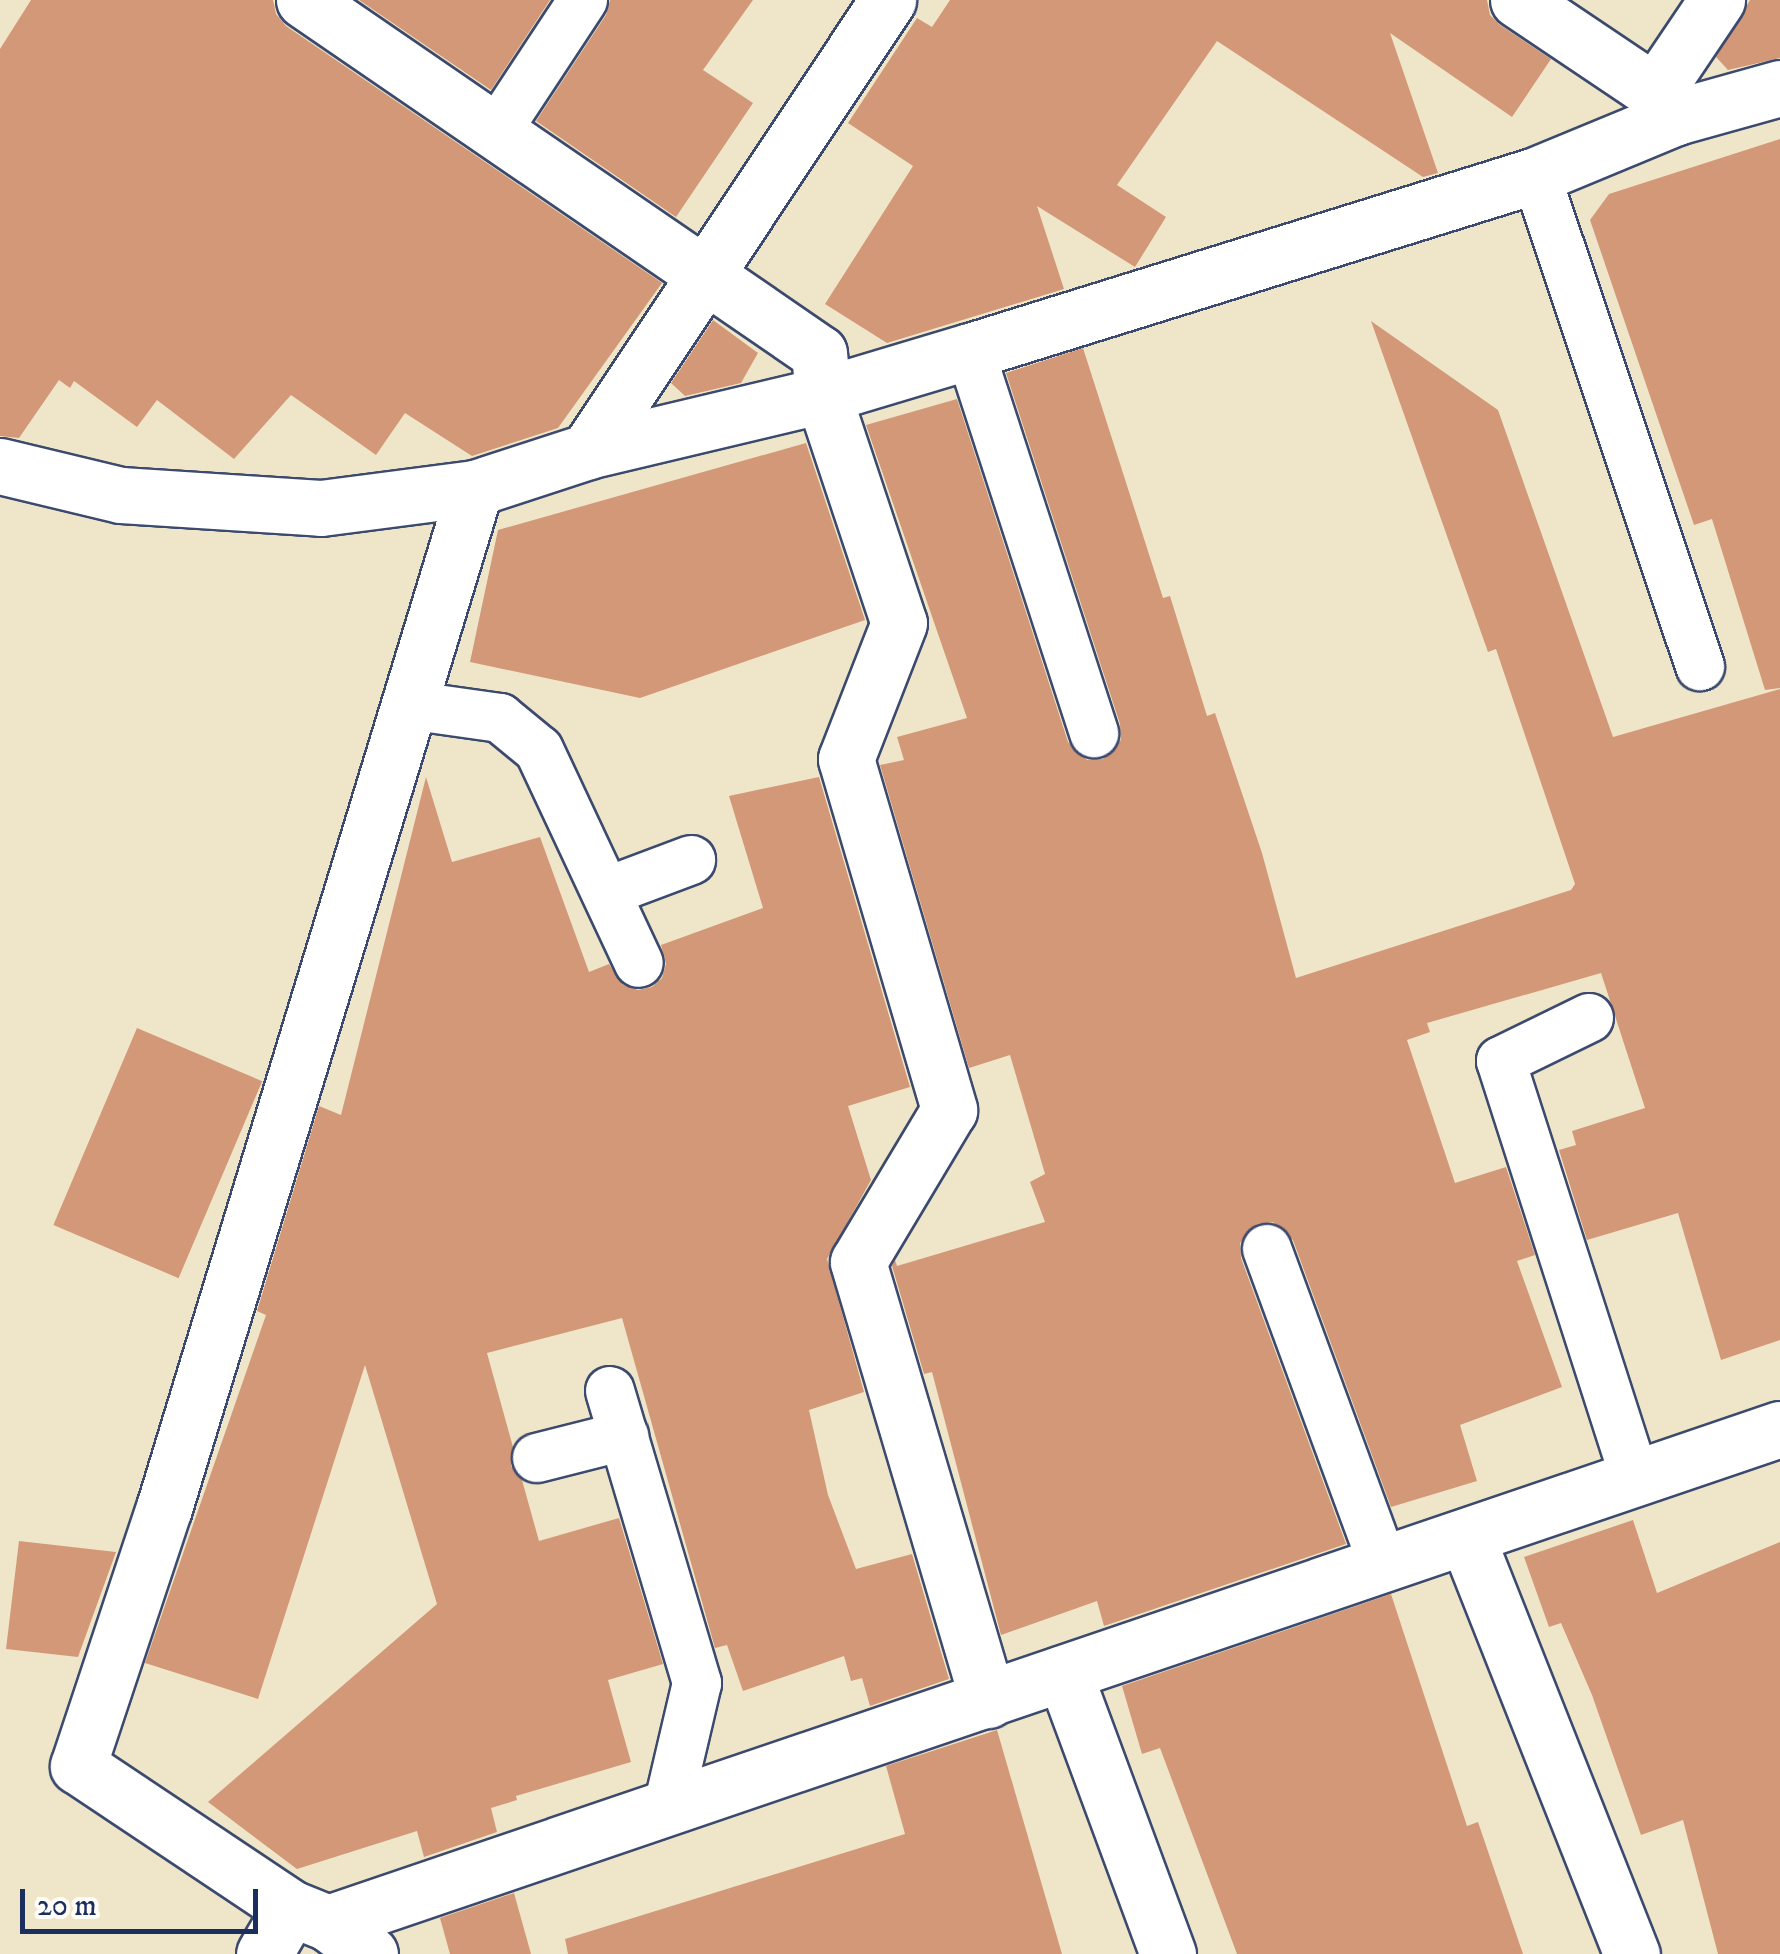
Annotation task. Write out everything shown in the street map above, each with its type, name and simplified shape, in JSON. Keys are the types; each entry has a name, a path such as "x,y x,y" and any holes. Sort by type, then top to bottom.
{"street":[{"path":"304,0 818,353 824,395 899,623 846,759 949,1110 858,1262 988,1700"},
{"path":"588,451 888,0"},
{"path":"1518,0 1665,104"},
{"path":"1665,104 1717,0"},
{"path":"0,466 121,496 320,508 475,488 588,451 824,395 1536,175 1665,104 1780,88"},
{"path":"475,488 164,1508 78,1766 313,1935 668,1807 988,1700 1382,1561 1467,1538 1780,1429"},
{"path":"1467,1538 1632,1954"},
{"path":"1064,1673 1168,1954"}],"lane":[{"path":"496,132 583,0"},
{"path":"1536,175 1700,666"},
{"path":"970,350 1094,733"},
{"path":"408,704 500,718 538,750 639,963"},
{"path":"606,892 691,860"},
{"path":"1589,1018 1501,1061 1634,1478"},
{"path":"1267,1249 1382,1561"},
{"path":"610,1391 697,1683 668,1807"},
{"path":"537,1458 624,1436"}],"building":[{"path":"31,0 273,0 276,14 286,26 662,283 558,428 472,456 405,413 376,455 291,395 234,459 157,400 137,427 74,381 70,388 59,380 19,438 0,436 0,49"},
{"path":"359,0 550,0 491,90"},
{"path":"610,0 753,0 703,70 753,103 676,217 536,121 606,15"},
{"path":"950,0 1487,0 1490,15 1500,25 1551,59 1512,117 1390,33 1438,173 1423,177 1217,41 1117,185 1166,217 1135,267 1037,206 1064,289 887,343 825,304 913,166 848,123 917,18 932,27"},
{"path":"1750,0 1780,0 1780,58 1728,70 1716,57"},
{"path":"1780,139 1780,688 1765,690 1712,519 1694,525 1590,220 1609,194"},
{"path":"713,320 758,353 741,383 685,396 671,383"},
{"path":"1371,321 1498,410 1613,737 1780,689 1780,1340 1721,1360 1678,1213 1587,1240 1559,1150 1576,1145 1572,1131 1645,1108 1601,973 1427,1023 1430,1032 1407,1040 1455,1183 1506,1167 1535,1255 1517,1261 1562,1387 1460,1425 1477,1481 1391,1507 1293,1240 1273,1222 1257,1224 1240,1243 1241,1258 1346,1544 1104,1626 1097,1601 1001,1635 932,1372 924,1374 892,1266 895,1260 897,1266 1045,1222 1030,1182 1045,1174 1010,1055 969,1068 880,765 904,760 897,737 967,718 866,425 957,399 1068,742 1087,760 1103,759 1121,740 1120,724 1006,373 1083,348 1163,598 1170,596 1207,716 1215,713 1262,853 1296,978 1571,890 1575,884 1496,649 1488,652"},
{"path":"806,443 865,620 640,698 470,662 498,530"},
{"path":"426,777 452,862 540,837 589,972 609,964 623,985 638,990 652,987 662,978 666,964 661,945 763,908 729,796 819,777 910,1087 848,1106 871,1180 827,1259 864,1392 809,1410 828,1495 856,1569 912,1554 949,1679 870,1706 862,1678 851,1681 844,1656 743,1691 727,1645 715,1648 622,1318 487,1353 513,1447 511,1466 522,1480 539,1541 619,1518 663,1664 608,1680 631,1762 516,1796 517,1800 491,1808 497,1832 424,1857 417,1831 297,1869 208,1802 437,1604 365,1365 258,1699 145,1663 266,1315 257,1311 319,1106 341,1115"},
{"path":"137,1028 262,1081 179,1278 53,1225"},
{"path":"1633,1520 1657,1593 1780,1542 1780,1954 1718,1954 1683,1820 1641,1835 1592,1695 1561,1623 1549,1627 1524,1557"},
{"path":"19,1541 116,1552 78,1657 6,1649"},
{"path":"1391,1594 1467,1826 1478,1822 1523,1954 1237,1954 1160,1748 1142,1754 1122,1686"},
{"path":"997,1730 1062,1954 568,1954 565,1939 905,1834 886,1766"},
{"path":"514,1893 531,1954 450,1954 440,1918"}]}
